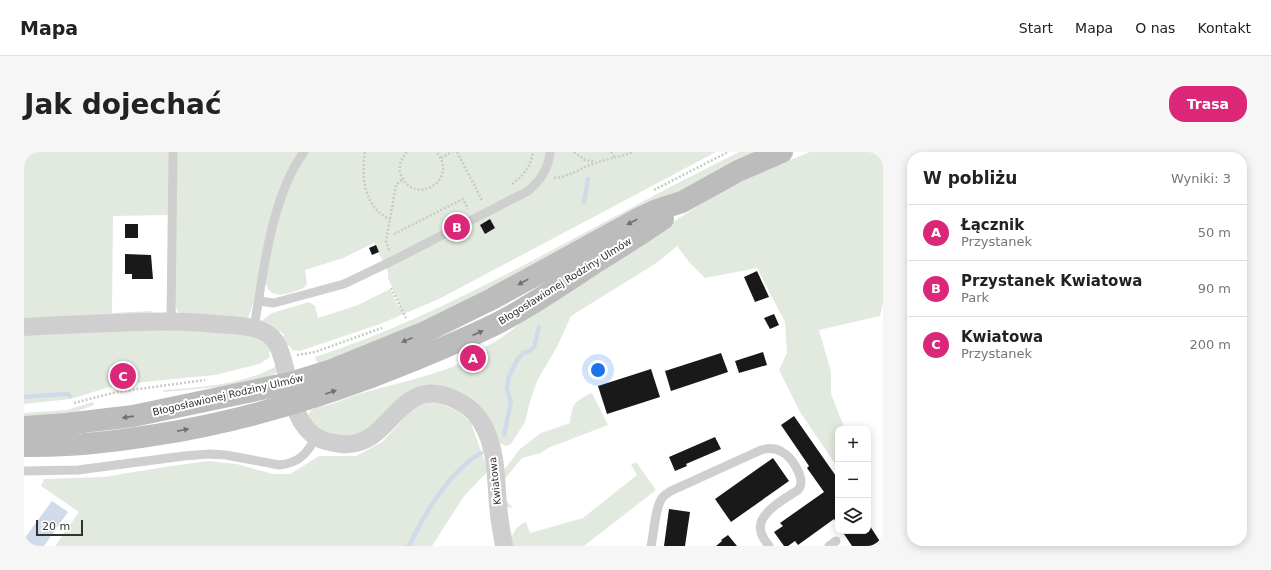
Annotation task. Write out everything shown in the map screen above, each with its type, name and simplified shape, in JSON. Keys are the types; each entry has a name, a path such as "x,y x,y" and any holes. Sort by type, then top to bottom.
{"main road":[{"name":"Błogosławionej Rodziny Ulmów","path":"24,446 94,444 215,424 292,393 332,370 423,333 492,299 640,218 657,210 682,202 738,171 782,152"},
{"name":"Błogosławionej Rodziny Ulmów","path":"24,427 66,424 133,416 292,393"}],"street":[{"name":"Kwiatowa","path":"24,327 171,321 201,322 254,328 265,332 272,337 277,344 284,360 297,413 304,426 316,437 327,442 343,444 360,442 376,434 409,400 424,394 448,396 462,402 481,421 487,432 495,462 500,523 504,546"}],"lane":[{"path":"171,321 173,152"},
{"path":"254,328 262,274 280,204 290,174 304,152"},
{"path":"258,301 274,303 336,287 394,260 528,190 540,179 546,169 550,152"},
{"path":"24,471 78,470 209,454 226,455 278,465 293,462 306,453 316,437"},
{"path":"651,546 657,511 663,497 672,490 768,448 784,453 800,473 802,482 801,487 798,490 767,512 763,517 760,524 761,533 769,546"}],"path":[{"path":"365,152 364,178 369,198 377,212 390,219"},
{"path":"407,152 402,159 400,168 403,179 408,185 422,190 431,188 439,181 443,172 443,162 436,152"},
{"path":"441,158 452,152"},
{"path":"457,152 482,200"},
{"path":"509,186 526,172 530,165 533,152"},
{"path":"574,152 588,161 598,162"},
{"path":"612,152 614,158"},
{"path":"540,179 563,177 598,162 633,152"},
{"path":"653,190 728,152"},
{"path":"394,260 386,242 396,185 403,179"},
{"path":"480,206 482,200 488,197"},
{"path":"394,234 463,199 466,207 472,209"},
{"path":"391,288 406,318"},
{"path":"400,320 412,316"},
{"path":"292,354 299,355 315,352 383,328"},
{"path":"72,404 117,392 210,380"}],"shaded area":[{"path":"24,152 169,152 169,215 113,216 112,313 152,311 152,318 24,324"},
{"path":"176,152 300,152 261,265 252,307 248,318 179,314 175,305"},
{"path":"308,152 716,152 439,299 380,324 300,351 292,350 290,346 286,345 282,339 284,334 261,321 272,313 309,302 315,306 318,318 358,305 390,289 399,308 401,308 388,278 388,272 374,243 343,258 305,270 307,284 301,290 283,294 274,294 268,289 265,279 279,215 296,172"},
{"path":"739,152 758,152 672,195 444,315 318,364 315,357 343,348 397,326 476,290"},
{"path":"810,152 883,152 883,303 880,316 819,330 831,372 831,394 844,426 835,426 835,464 800,412 779,370 787,353 785,322 757,268 705,278 689,262 677,246 658,262 571,316 557,347 537,381 525,422 511,444 507,446 498,443 442,388 371,429 346,438 317,430 308,416 311,410 318,407 333,404 359,394 441,371 467,360 469,363 487,352 485,347 514,329 522,321 719,192 770,168"},
{"path":"138,326 258,336 273,351 269,352 270,357 259,364 215,375 125,384 126,373 119,373 120,385 71,399 24,404 24,331"},
{"path":"278,365 277,371 273,377 252,384 164,392 163,390 207,386 237,381 265,372"},
{"path":"592,393 608,425 548,448 541,453 522,458 503,481 503,471 520,449 541,433 570,423 575,404 581,398"},
{"path":"425,401 440,403 459,412 471,423 488,471 464,496 432,546 55,546 79,512 41,486 44,479 104,477 208,461 237,464 273,474 290,474 319,456 356,456 382,442 399,424 411,408"},
{"path":"93,402 94,405 62,417 24,422 24,413 67,410"},
{"path":"636,462 656,490 584,546 511,546 514,531 526,522 530,533 583,518 637,475 631,465"},
{"path":"503,481 506,500 513,508 503,506"}],"water":[{"path":"52,501 68,512 44,546 24,546 24,539"}],"building":[{"path":"490,219 495,228 485,234 480,225"},
{"path":"125,224 138,224 138,238 125,238"},
{"path":"376,245 379,252 372,255 369,248"},
{"path":"125,254 151,255 153,279 132,279 132,274 125,274"},
{"path":"757,271 769,297 755,302 744,277"},
{"path":"774,314 779,325 770,329 764,318"},
{"path":"763,352 767,365 739,373 735,361"},
{"path":"721,353 728,372 671,391 665,371"},
{"path":"651,369 660,397 607,414 598,386"},
{"path":"794,416 835,475 835,521 834,519 798,545 795,541 788,546 784,546 774,532 783,526 780,523 824,492 807,468 809,466 781,425"},
{"path":"715,437 721,449 686,464 687,466 675,471 669,457"},
{"path":"773,458 789,481 731,522 715,499"},
{"path":"669,509 690,512 685,546 664,546"},
{"path":"871,528 883,546 852,546 844,534 871,534"},
{"path":"728,535 737,546 716,546 722,541 721,540"}],"waterway":[{"path":"584,202 588,179"},
{"path":"504,435 511,402 507,389 509,376 517,360 523,353 530,351 534,347 539,327"},
{"path":"24,397 65,394 70,396"},
{"path":"409,546 420,524 441,491 457,472 481,453"}],"place":[{"name":"Przystanek Kwiatowa","path":"457,227"},
{"name":"Łącznik","path":"473,358"},
{"name":"Kwiatowa","path":"123,376"}]}
